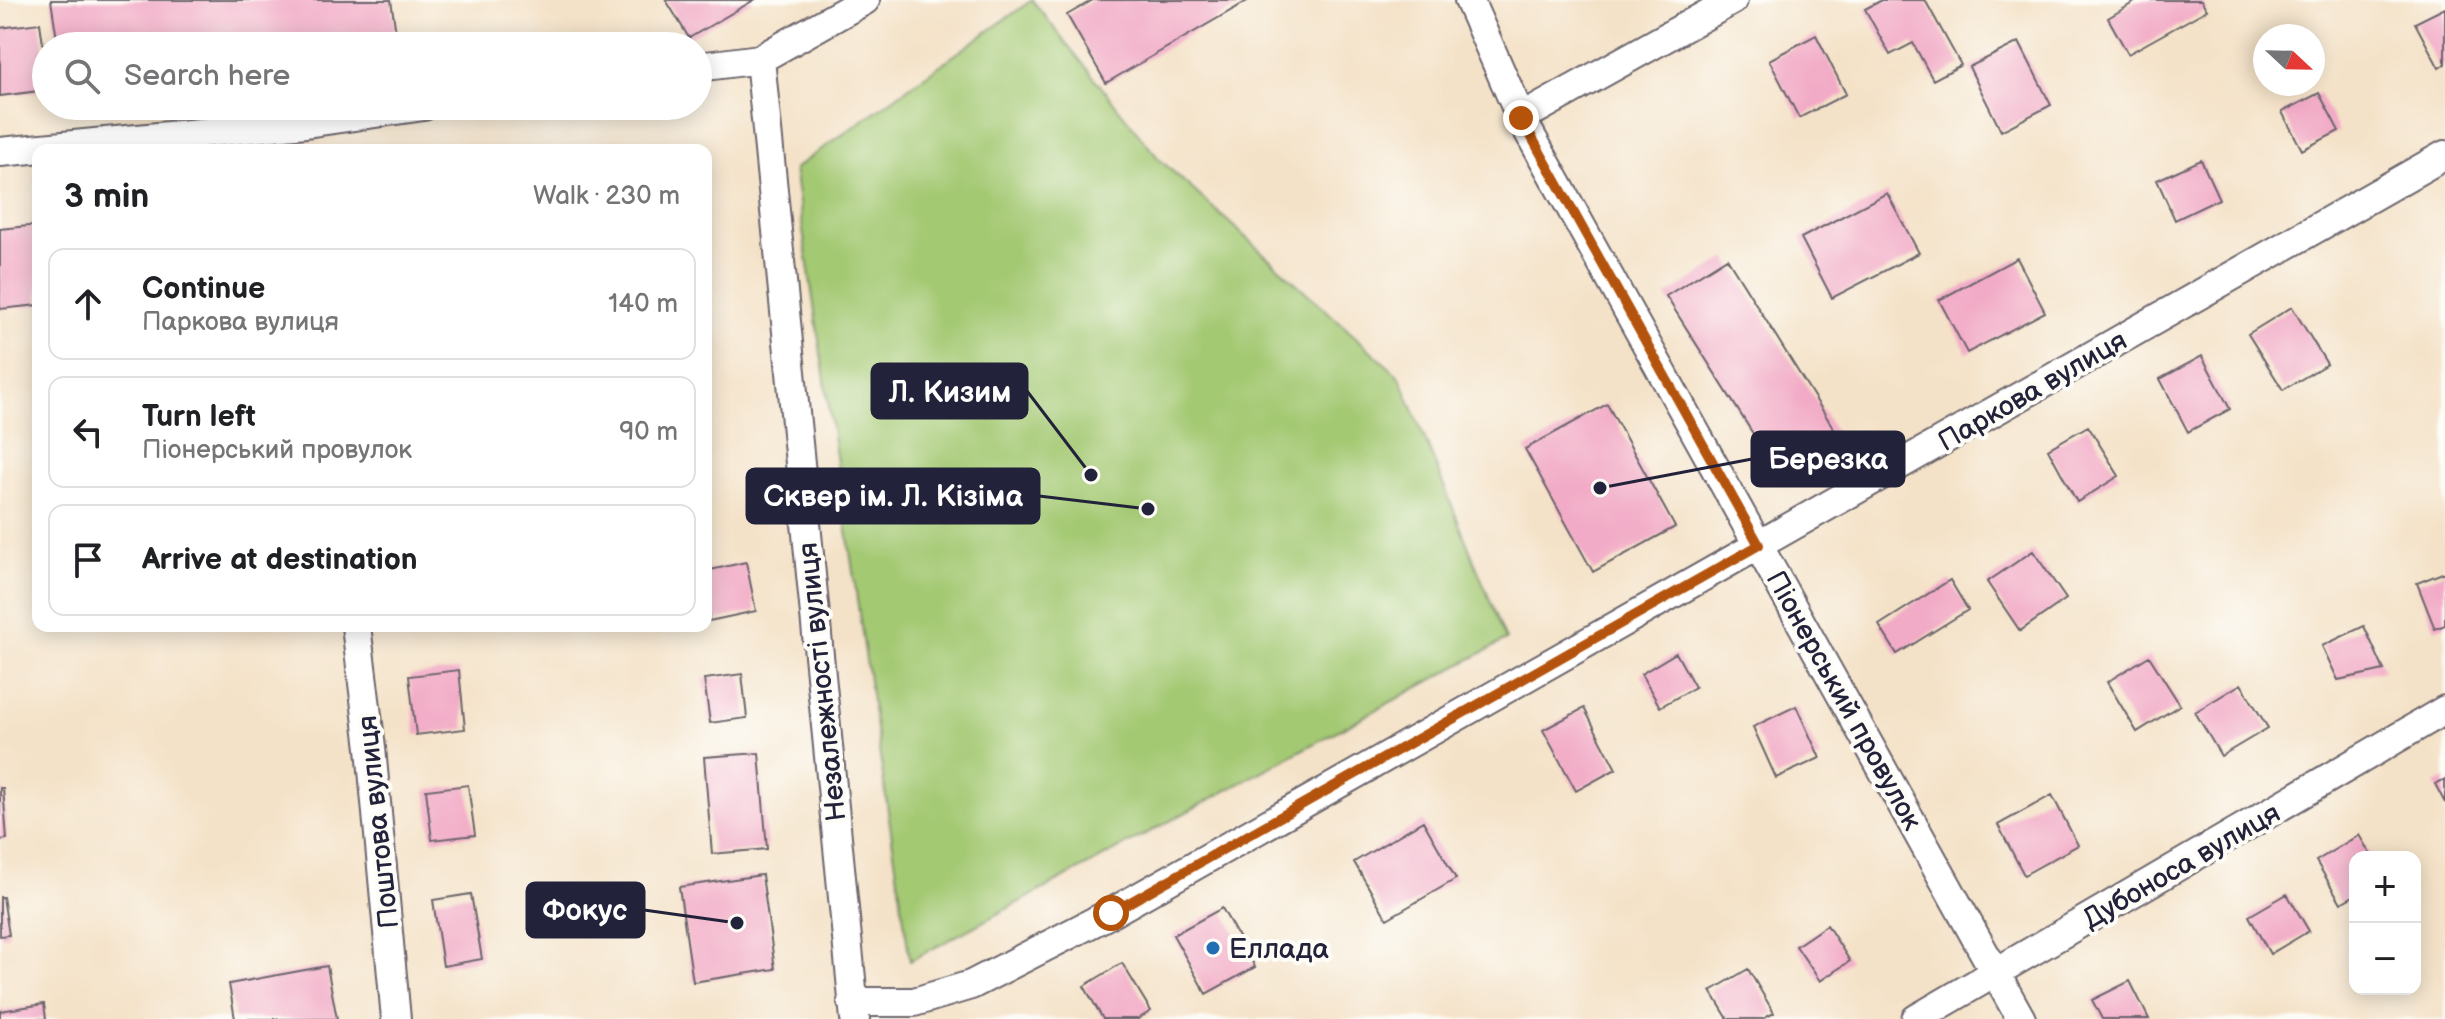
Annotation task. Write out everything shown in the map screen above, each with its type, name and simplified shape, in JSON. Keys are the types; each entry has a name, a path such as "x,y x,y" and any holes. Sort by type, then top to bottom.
{"street":[{"path":"712,65 760,59 865,0"},
{"name":"Піонерський провулок","path":"1469,0 1521,118 2021,1019"},
{"path":"1521,118 1733,0"},
{"name":"Незалежності вулиця","path":"760,59 854,1010"},
{"path":"153,144 306,136 369,120"},
{"path":"0,152 32,150"},
{"name":"Паркова вулиця","path":"854,1010 914,1002 971,985 1111,913 2445,155"},
{"name":"Поштова вулиця","path":"357,632 371,748 396,1019"},
{"name":"Дубоноса вулиця","path":"1916,1019 2445,710"}],"green space":[{"path":"1032,0 1159,159 1400,377 1506,640 910,961 794,169"}],"building":[{"path":"51,0 391,0 396,32 56,32"},
{"path":"666,0 754,0 699,32 685,32"},
{"path":"1093,0 1249,0 1106,83 1067,15"},
{"path":"1882,0 1925,0 1961,65 1933,80 1913,43 1890,55 1865,9"},
{"path":"2138,0 2201,0 2207,10 2128,54 2108,18"},
{"path":"2445,8 2445,64 2439,68 2415,23"},
{"path":"40,23 41,32 32,32 32,92 0,96 0,28"},
{"path":"1816,35 1846,94 1799,118 1769,60"},
{"path":"2019,42 2051,105 2001,131 1969,67"},
{"path":"2313,96 2321,96 2339,131 2302,150 2282,112"},
{"path":"2201,160 2219,199 2175,220 2157,180"},
{"path":"1887,193 1919,253 1832,298 1801,238"},
{"path":"32,226 32,306 0,309 0,229"},
{"path":"1727,258 1836,432 1776,470 1666,296"},
{"path":"2017,258 2045,312 1967,353 1939,300"},
{"path":"2292,307 2327,364 2283,390 2248,334"},
{"path":"2202,356 2230,409 2188,432 2160,379"},
{"path":"1607,404 1675,527 1593,572 1525,449"},
{"path":"2088,426 2119,476 2077,502 2048,449"},
{"path":"2033,551 2066,599 2020,631 1987,582"},
{"path":"746,562 756,611 712,620 712,570"},
{"path":"2445,572 2445,625 2435,629 2417,583"},
{"path":"1950,580 1968,610 1897,654 1879,625"},
{"path":"2364,626 2384,670 2338,680 2322,646"},
{"path":"1676,653 1695,687 1660,707 1641,674"},
{"path":"2149,656 2180,705 2137,732 2107,682"},
{"path":"459,670 465,729 416,735 409,676"},
{"path":"742,674 747,718 710,723 704,679"},
{"path":"2241,684 2268,728 2221,756 2195,712"},
{"path":"1796,706 1820,758 1776,778 1753,727"},
{"path":"1584,708 1616,769 1576,791 1543,730"},
{"path":"759,753 767,849 712,854 704,757"},
{"path":"2445,779 2445,803 2435,784"},
{"path":"468,785 475,835 432,840 426,790"},
{"path":"0,788 3,788 7,839 0,840"},
{"path":"2052,795 2078,845 2024,875 1998,825"},
{"path":"1423,821 1456,879 1387,919 1354,862"},
{"path":"2359,835 2368,851 2349,851 2349,898 2341,903 2316,861"},
{"path":"762,875 775,969 693,982 679,887"},
{"path":"471,894 482,959 443,966 433,900"},
{"path":"2287,894 2309,931 2270,954 2249,916"},
{"path":"0,897 3,897 9,935 0,936"},
{"path":"1222,908 1255,967 1206,994 1173,935"},
{"path":"1827,925 1850,961 1820,981 1796,946"},
{"path":"1122,963 1151,1011 1138,1019 1103,1019 1084,986"},
{"path":"327,966 337,1019 235,1019 229,984"},
{"path":"1748,969 1774,1013 1763,1019 1728,1019 1711,991"},
{"path":"2130,981 2149,1019 2102,1019 2092,1000"},
{"path":"44,1004 46,1019 0,1019 0,1011"}],"place":[{"name":"Л. Кизим","path":"1091,475"},
{"name":"Березка","path":"1600,488"},
{"name":"Сквер ім. Л. Кізіма","path":"1148,509"},
{"name":"Фокус","path":"737,923"},
{"name":"Еллада","path":"1213,948"}],"route":[{"path":"1111,913 1759,545 1521,118"}]}
